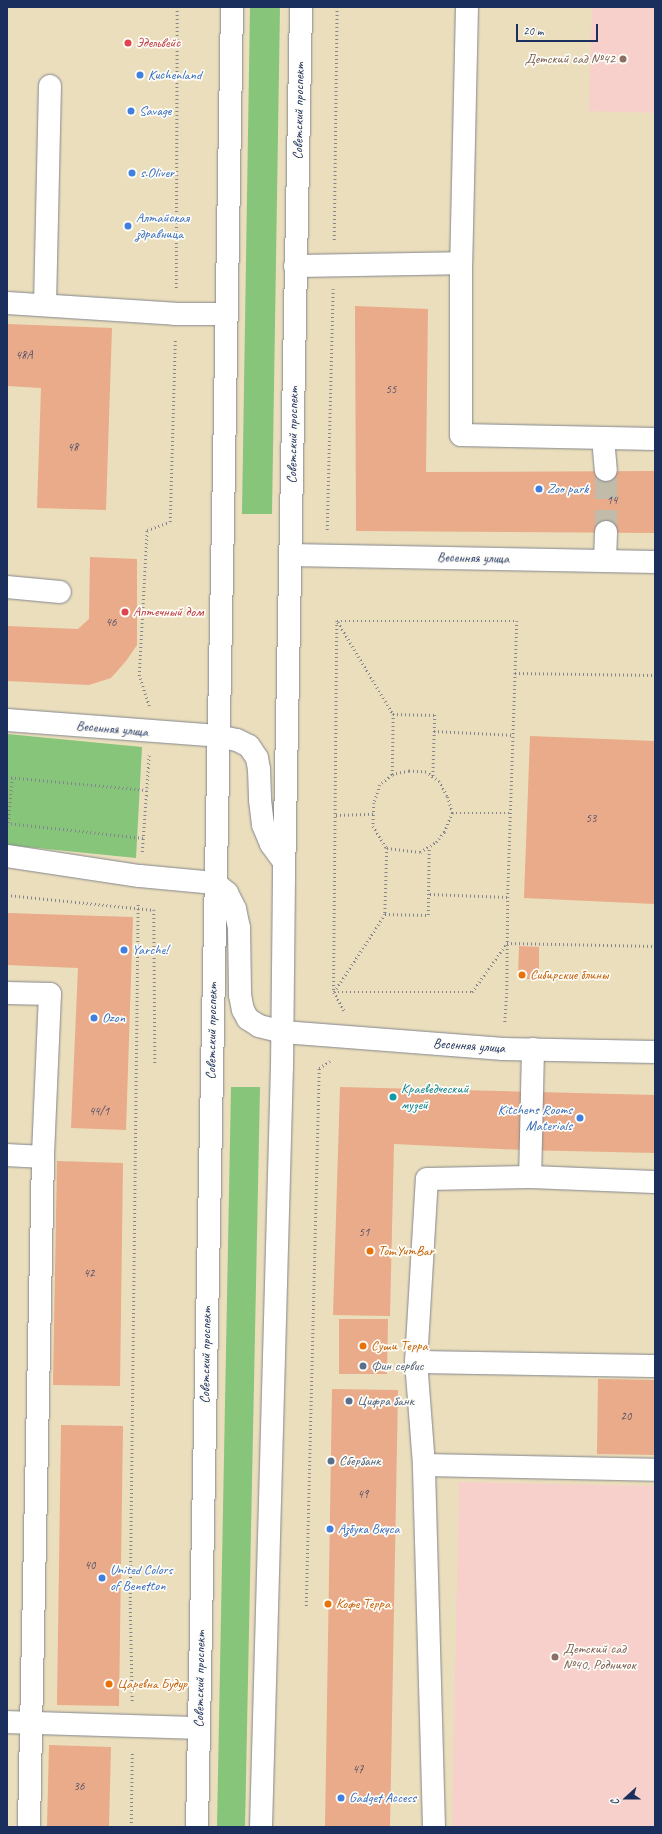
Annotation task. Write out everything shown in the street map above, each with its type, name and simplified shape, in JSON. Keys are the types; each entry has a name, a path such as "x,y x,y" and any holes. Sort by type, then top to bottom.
{"main road":[{"name":"Советский проспект","path":"197,1827 232,7"},
{"name":"Советский проспект","path":"261,1827 283,1032 284,862 301,7"},
{"path":"467,7 461,263 461,435 655,438"},
{"path":"45,305 50,86"},
{"path":"296,266 461,263"},
{"path":"7,303 175,314 226,314"},
{"path":"603,438 606,470"},
{"path":"605,561 606,532"},
{"name":"Весенняя улица","path":"290,555 655,562"},
{"path":"7,587 60,592"},
{"name":"Весенняя улица","path":"7,720 218,736"},
{"path":"218,736 237,740 249,746 257,758 263,825 271,844 284,862"},
{"path":"7,856 140,876 216,883"},
{"name":"Советский проспект","path":"216,883 227,893 235,909 239,928 240,995 243,1010 248,1018 259,1026 283,1032"},
{"path":"7,993 50,994 43,1157 29,1827"},
{"name":"Весенняя улица","path":"283,1032 503,1049 533,1048 655,1052"},
{"path":"530,1177 533,1048"},
{"path":"7,1155 43,1157"},
{"path":"434,1827 424,1465 416,1362 427,1179 530,1177 655,1182"},
{"path":"416,1362 655,1366"},
{"path":"424,1465 655,1470"},
{"path":"7,1722 132,1724 199,1728"}],"path":[{"path":"150,710 139,676 147,530 170,522 175,314 177,7"},
{"path":"337,621 517,620 510,813 507,993 503,1049"},
{"path":"337,621 393,714 392,775"},
{"path":"337,621 334,992 347,1016"},
{"path":"515,673 655,675"},
{"path":"393,714 435,715 433,777"},
{"path":"434,731 513,735"},
{"path":"142,858 149,752"},
{"path":"334,992 385,914 387,848 374,826 374,803 380,785 392,775 409,772 426,772 439,782 447,796 452,813 444,832 436,842 420,852 387,848"},
{"path":"7,777 146,790"},
{"path":"12,778 8,823 143,838"},
{"path":"452,813 510,813"},
{"path":"336,815 374,814"},
{"path":"385,914 428,915 430,894 429,846"},
{"path":"430,894 508,897"},
{"path":"7,895 154,910 154,1065"},
{"path":"131,1827 132,1724 130,1594 138,909"},
{"path":"334,992 472,992 507,943"},
{"path":"507,943 655,946"},
{"path":"306,1606 319,1068 336,1058"}],"shaded area":[{"name":"Детский сад №42","path":"592,7 655,7 655,113 589,111"},
{"name":"Детский сад №40, Родничок","path":"459,1482 655,1486 655,1827 452,1827"}],"green space":[{"path":"250,7 280,7 272,514 242,514"},
{"path":"7,734 142,747 136,858 7,845"},
{"path":"231,1087 260,1087 245,1827 217,1827"}],"building":[{"path":"355,306 428,309 426,472 655,471 655,533 356,531"},
{"path":"7,324 112,328 106,510 37,508 41,388 7,386"},
{"path":"90,557 137,559 137,645 126,661 111,678 89,685 7,681 7,626 78,629 89,619"},
{"path":"530,736 655,741 655,904 524,898"},
{"path":"7,913 133,917 126,1130 71,1128 78,968 7,965"},
{"path":"519,946 539,947 539,979 518,979"},
{"path":"340,1087 655,1095 655,1153 522,1150 394,1144 390,1316 333,1315"},
{"path":"57,1161 123,1163 120,1386 53,1385"},
{"name":"Суши Терра","path":"339,1319 388,1319 387,1374 339,1374"},
{"path":"598,1379 655,1380 655,1455 597,1454"},
{"path":"332,1389 398,1390 390,1827 325,1827"},
{"path":"61,1425 123,1426 119,1706 57,1705"},
{"path":"49,1745 111,1747 109,1827 47,1827"}],"tunnel":[{"path":"606,470 606,532"}],"place":[{"name":"Эдельвейс","path":"128,43"},
{"name":"Детский сад №42","path":"623,59"},
{"name":"Kuchenland","path":"140,75"},
{"name":"Savage","path":"131,111"},
{"name":"s.Oliver","path":"132,173"},
{"name":"Алтайская здравница","path":"128,226"},
{"name":"Zoo park","path":"539,489"},
{"name":"Аптечный дом","path":"125,612"},
{"name":"Yarche!","path":"124,950"},
{"name":"Сибирские блины","path":"522,975"},
{"name":"Ozon","path":"94,1018"},
{"name":"Краеведческий музей","path":"393,1097"},
{"name":"Kitchens Rooms Materials","path":"580,1118"},
{"name":"TomYumBar","path":"370,1251"},
{"name":"Суши Терра","path":"363,1346"},
{"name":"Фин сервис","path":"363,1366"},
{"name":"Цифра банк","path":"349,1401"},
{"name":"Сбербанк","path":"331,1461"},
{"name":"Азбука Вкуса","path":"330,1529"},
{"name":"United Colors of Benetton","path":"102,1578"},
{"name":"Кофе Терра","path":"328,1604"},
{"name":"Детский сад №40, Родничок","path":"555,1657"},
{"name":"Царевна Будур","path":"109,1684"},
{"name":"Gadget Access","path":"341,1798"}]}
